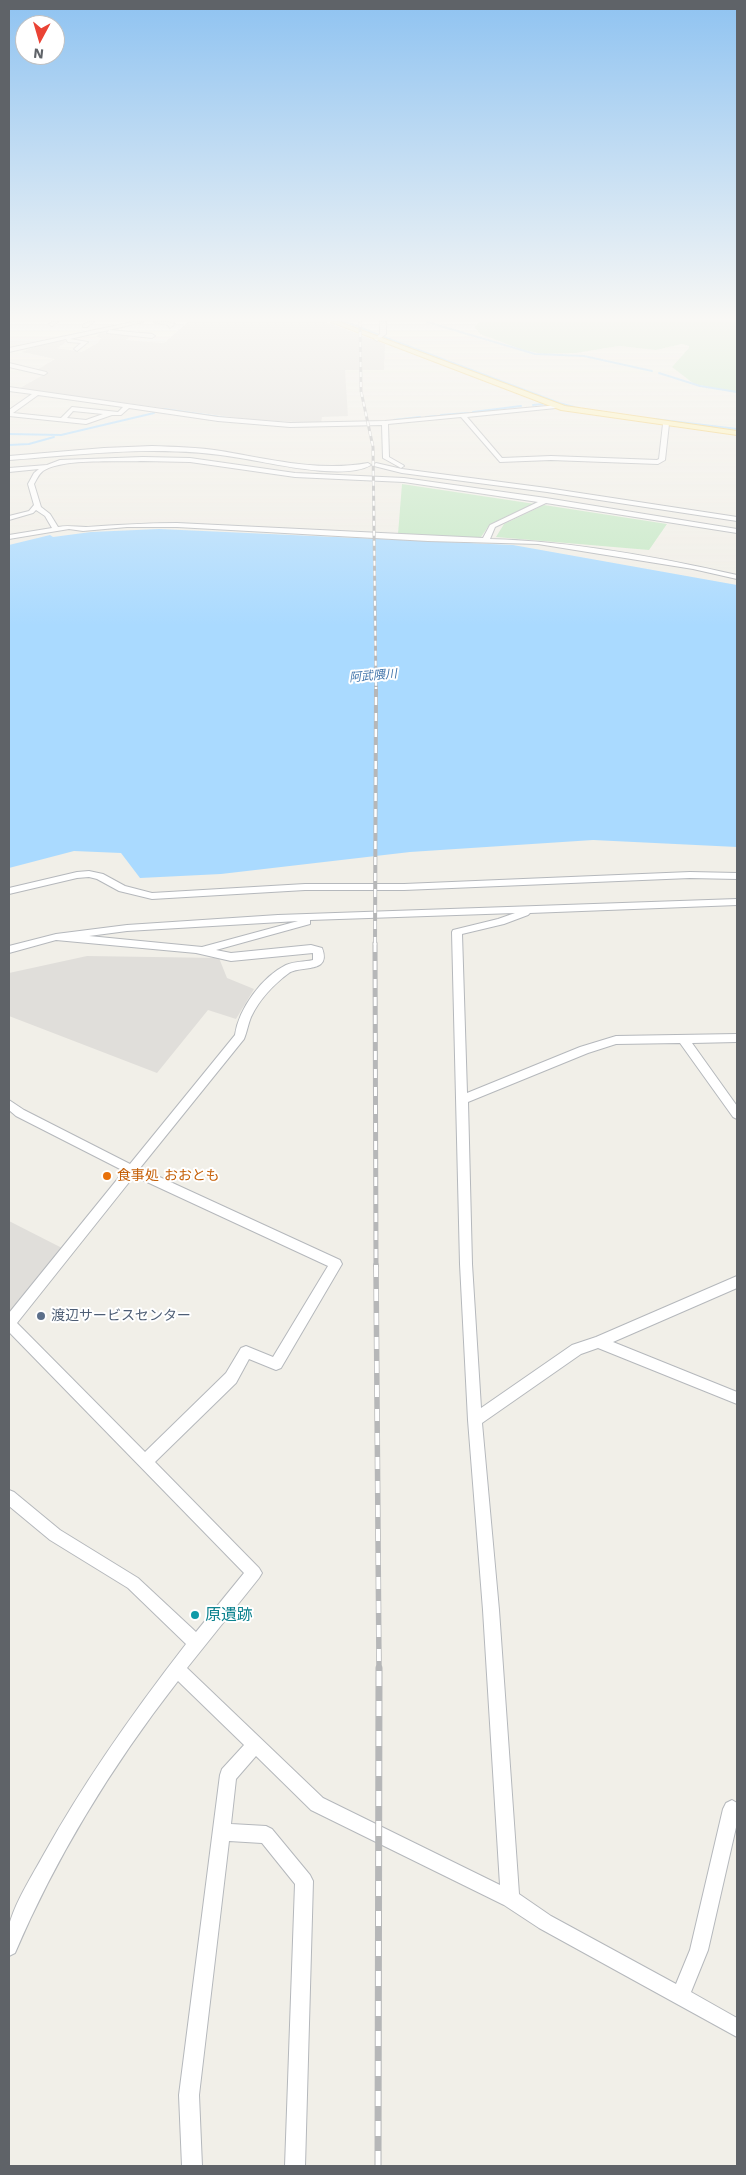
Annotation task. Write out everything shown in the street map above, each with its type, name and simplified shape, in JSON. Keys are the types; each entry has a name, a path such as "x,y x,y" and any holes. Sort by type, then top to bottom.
{"main road":[{"path":"663,424 737,433"}],"street":[{"path":"259,424 321,426 374,424"},
{"path":"385,424 386,458 388,461 414,472"},
{"path":"469,424 500,460 551,458 658,462 662,460 666,424"},
{"path":"9,458 173,449 209,451 317,468 346,469 368,464"},
{"path":"9,470 47,466 60,462 143,459 190,460 302,476 404,480 472,479"},
{"path":"376,464 414,472 737,519"},
{"path":"47,466 32,480 31,484 40,511 48,515 56,528"},
{"path":"404,480 546,500 737,531"},
{"path":"486,540 492,526 546,500"},
{"path":"9,518 31,512 38,504"},
{"path":"9,537 56,528 177,526 428,539 538,542 693,567 737,577"},
{"path":"9,891 77,875 90,874 100,876 122,890 152,896 305,887 404,887 690,875 737,876"},
{"path":"9,949 56,937 128,928 323,917 737,902"},
{"path":"510,1899 491,1610 475,1420 466,1264 457,932 500,922 535,909"},
{"path":"202,950 323,917"},
{"path":"9,1948 39,1880 77,1812 195,1642 254,1573 9,1323 240,1036 244,1018 256,1000 289,968 314,964 318,962 319,956 318,951 311,949 230,957 202,950 56,937"},
{"path":"462,1100 584,1050 616,1040 737,1038"},
{"path":"683,1039 737,1114"},
{"path":"9,1104 20,1114 132,1170 336,1264 276,1364 246,1352 231,1378 145,1462"},
{"path":"475,1420 577,1349 598,1342 737,1282"},
{"path":"598,1342 737,1398"},
{"path":"9,1497 55,1534 133,1583 195,1642"},
{"path":"176,1668 317,1804 510,1899 545,1922 737,2028"},
{"path":"192,2166 189,2095 228,1775 255,1745"},
{"path":"680,1996 699,1950 732,1809 737,1812"},
{"path":"220,1832 266,1835 304,1881 295,2166"}],"shaded area":[{"path":"87,956 219,958 227,978 254,989 236,1019 208,1010 157,1073 9,1016 9,973"},
{"path":"9,1221 62,1248 9,1313"}],"green space":[{"path":"402,484 535,504 490,524 481,537 477,538 398,534"},
{"path":"544,505 667,524 649,550 496,537 504,524"}],"water":[{"name":"阿武隈川","path":"159,529 513,545 737,585 737,847 593,840 410,852 221,874 140,878 121,853 74,851 9,868 9,545 50,535 53,537 91,532"}],"waterway":[{"path":"9,434 61,435 110,424"},
{"path":"691,424 737,429"},
{"path":"9,445 29,444 54,437"}],"railway":[{"path":"368,424 373,447 376,689"},
{"path":"375,944 376,689"},
{"path":"375,944 376,1266"},
{"path":"376,1265 379,1669"},
{"path":"378,2166 379,1669"}],"place":[{"name":"食事処 おおとも","path":"107,1176"},
{"name":"渡辺サービスセンター","path":"41,1316"},
{"name":"原遺跡","path":"195,1615"}]}
